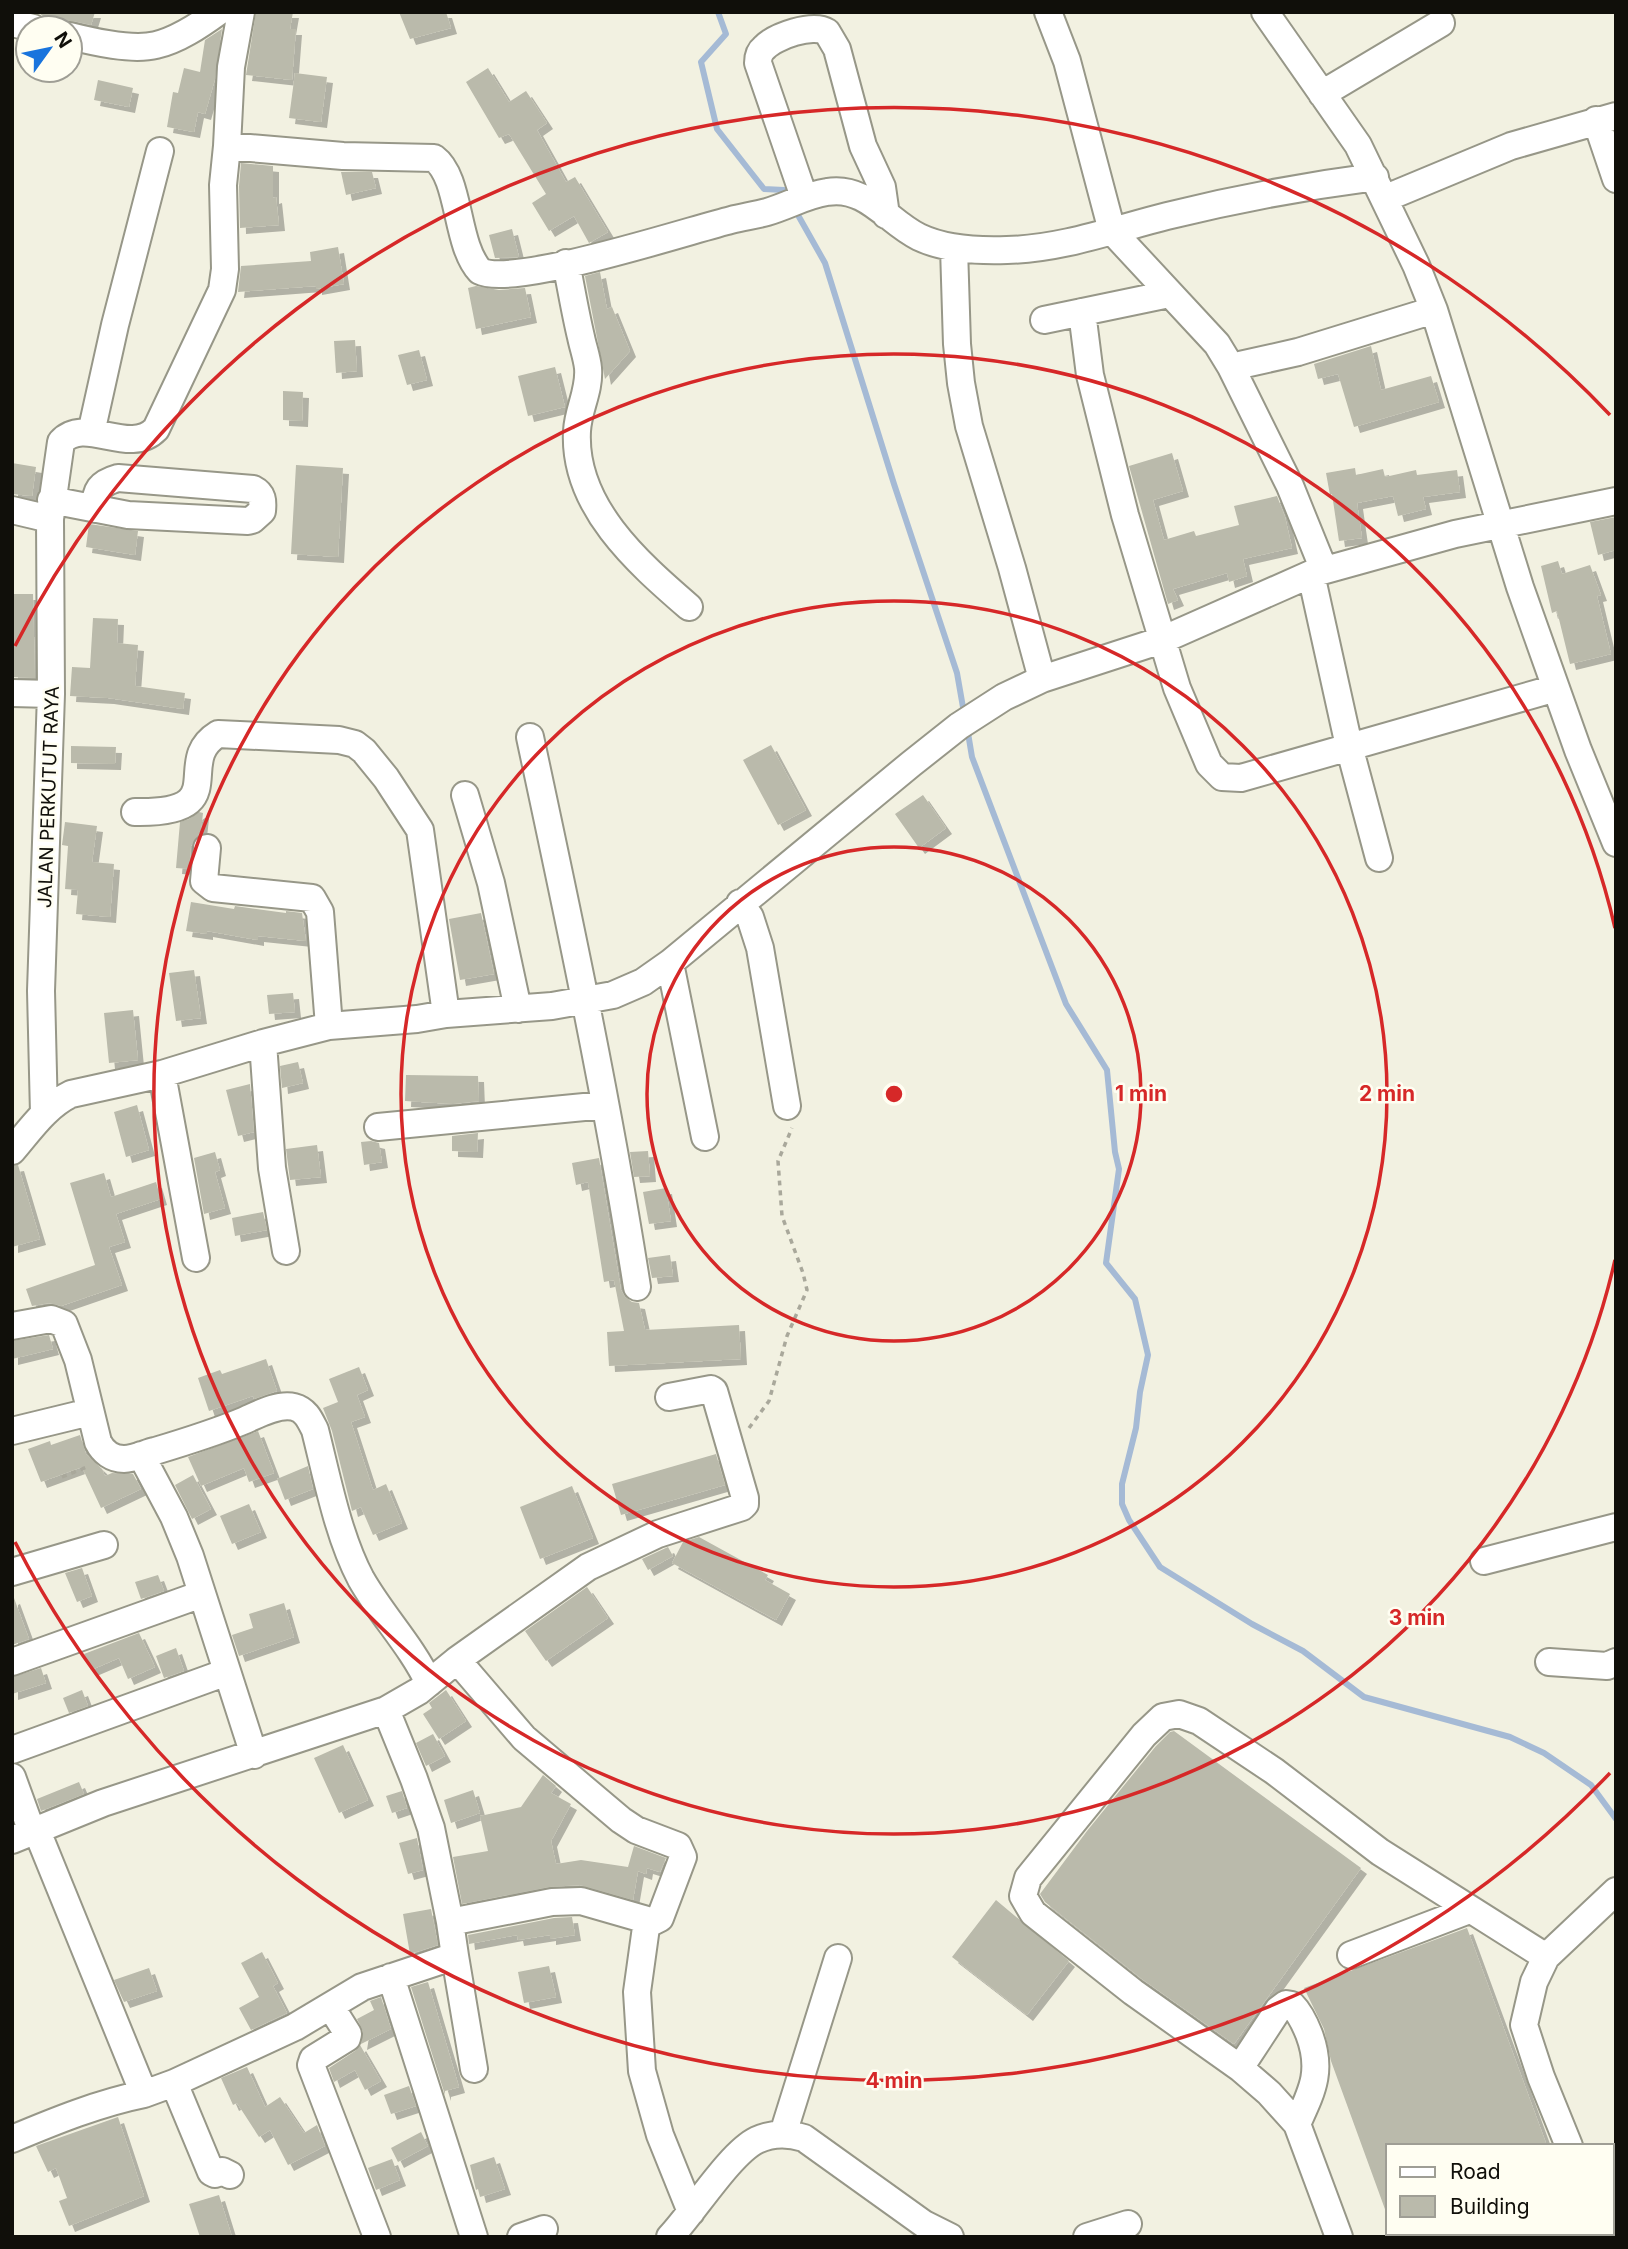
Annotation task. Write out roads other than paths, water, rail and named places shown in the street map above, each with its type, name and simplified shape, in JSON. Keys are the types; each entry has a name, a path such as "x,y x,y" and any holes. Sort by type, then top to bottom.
{"street":[{"path":"84,39 110,45 155,46 198,27 218,12"},
{"path":"160,151 115,325 91,433 138,440 148,437 156,429 222,290 225,269 223,185 231,67 241,12"},
{"path":"1048,12 1067,61 1112,231 1217,344 1290,486 1317,572 1349,746 1379,858"},
{"path":"1265,12 1348,129 1380,187 1434,310 1500,526 1556,688 1616,843"},
{"path":"1322,94 1441,23"},
{"path":"801,199 758,63 759,54 772,42 813,27 827,32 837,49 863,146 882,187 886,215"},
{"path":"227,146 343,156 434,158 445,170 470,257 480,271 498,276 537,271 768,212 829,191 844,191 865,198 920,237 954,248 1028,248 1112,231 1250,197 1380,187 1606,118 1616,179"},
{"path":"954,248 957,344 969,426 1012,568 1042,680"},
{"path":"566,263 588,367 588,389 581,406 577,432 579,460 585,483 596,508 613,532 657,580 688,607"},
{"path":"1044,320 1170,294"},
{"path":"1231,367 1298,352 1434,310"},
{"path":"1082,312 1090,375 1125,515 1162,640 1195,734 1209,764 1222,778 1241,778 1556,688"},
{"name":"JALAN PERKUTUT RAYA","path":"30,1120 41,992 51,694 51,510 61,442 66,436 91,433"},
{"path":"12,510 95,509 128,515 248,521 262,511 263,501 261,495 253,489 118,478 106,482 95,495 95,509"},
{"path":"12,1151 30,1120 71,1094 162,1074 263,1043 329,1026 518,1009 587,1001 613,995 643,982 670,962 959,726 1004,697 1042,680 1162,640 1317,572 1455,534 1616,501"},
{"path":"12,693 51,694"},
{"path":"135,812 169,811 185,806 195,795 202,749 209,739 218,734 339,740 355,744 386,778 420,830 446,1014"},
{"path":"530,737 587,1001 620,1177 637,1287"},
{"path":"465,795 491,883 518,1009"},
{"path":"207,848 204,881 213,888 312,898 316,902 320,912 329,1026"},
{"path":"740,903 750,917 761,948 787,1106"},
{"path":"670,962 705,1137"},
{"path":"263,1043 272,1168 286,1251"},
{"path":"162,1074 196,1258"},
{"path":"378,1127 605,1105"},
{"path":"12,1326 51,1319 64,1324 78,1360 102,1450 111,1456 124,1459 141,1455 209,1435 271,1410 291,1405 308,1415 315,1430 345,1540 360,1577 420,1665 429,1684"},
{"path":"27,1834 103,1804 386,1710 429,1684 457,1660 588,1567 658,1534 741,1507 745,1504 745,1498 713,1390 668,1397"},
{"path":"12,1431 90,1412"},
{"path":"141,1455 174,1517 254,1755"},
{"path":"1484,1561 1616,1527"},
{"path":"12,1573 104,1545"},
{"path":"12,1662 202,1594"},
{"path":"457,1660 534,1746 629,1825 681,1849 683,1857 660,1918 648,1924"},
{"path":"1549,1662 1606,1666 1616,1662"},
{"path":"12,1750 227,1672"},
{"path":"386,1710 431,1828 450,1922 474,2069"},
{"path":"1339,2237 1297,2124 1269,2093 1240,2068 1133,1992 1032,1913 1023,1896 1028,1878 1144,1734 1163,1717 1179,1714 1199,1721 1274,1771 1380,1853 1546,1957"},
{"path":"12,1777 27,1834 144,2094"},
{"path":"1568,2144 1541,2077 1524,2025 1534,1982 1546,1957 1616,1891"},
{"path":"450,1922 552,1902 581,1901 644,1918 648,1924 639,1965 637,1992 642,2071 660,2135 691,2211"},
{"path":"1351,1955 1469,1910"},
{"path":"12,2139 121,2098 144,2094 174,2083 296,2028 362,1987 455,1956"},
{"path":"783,2134 838,1958"},
{"path":"391,1977 474,2237"},
{"path":"1240,2068 1278,2010 1286,2004 1292,2006 1305,2025 1317,2064 1309,2097 1297,2124"},
{"path":"331,2007 348,2034 347,2038 313,2059 311,2066 377,2237"},
{"path":"174,2083 211,2172 215,2174 222,2171 230,2175"},
{"path":"670,2237 731,2163 753,2141 783,2134 804,2138 923,2224 950,2237"},
{"path":"1087,2237 1128,2224"}],"waterway":[{"path":"718,12 726,34 701,62 717,129 764,189 784,190 788,198"},
{"path":"794,208 825,263 957,673 964,713"},
{"path":"967,727 972,757 1066,1004 1107,1070 1119,1169 1106,1263 1135,1299 1148,1355 1136,1428 1122,1484 1122,1504 1129,1520 1160,1567 1252,1624 1303,1651 1364,1697 1510,1737 1544,1753 1591,1785 1616,1819"}]}
